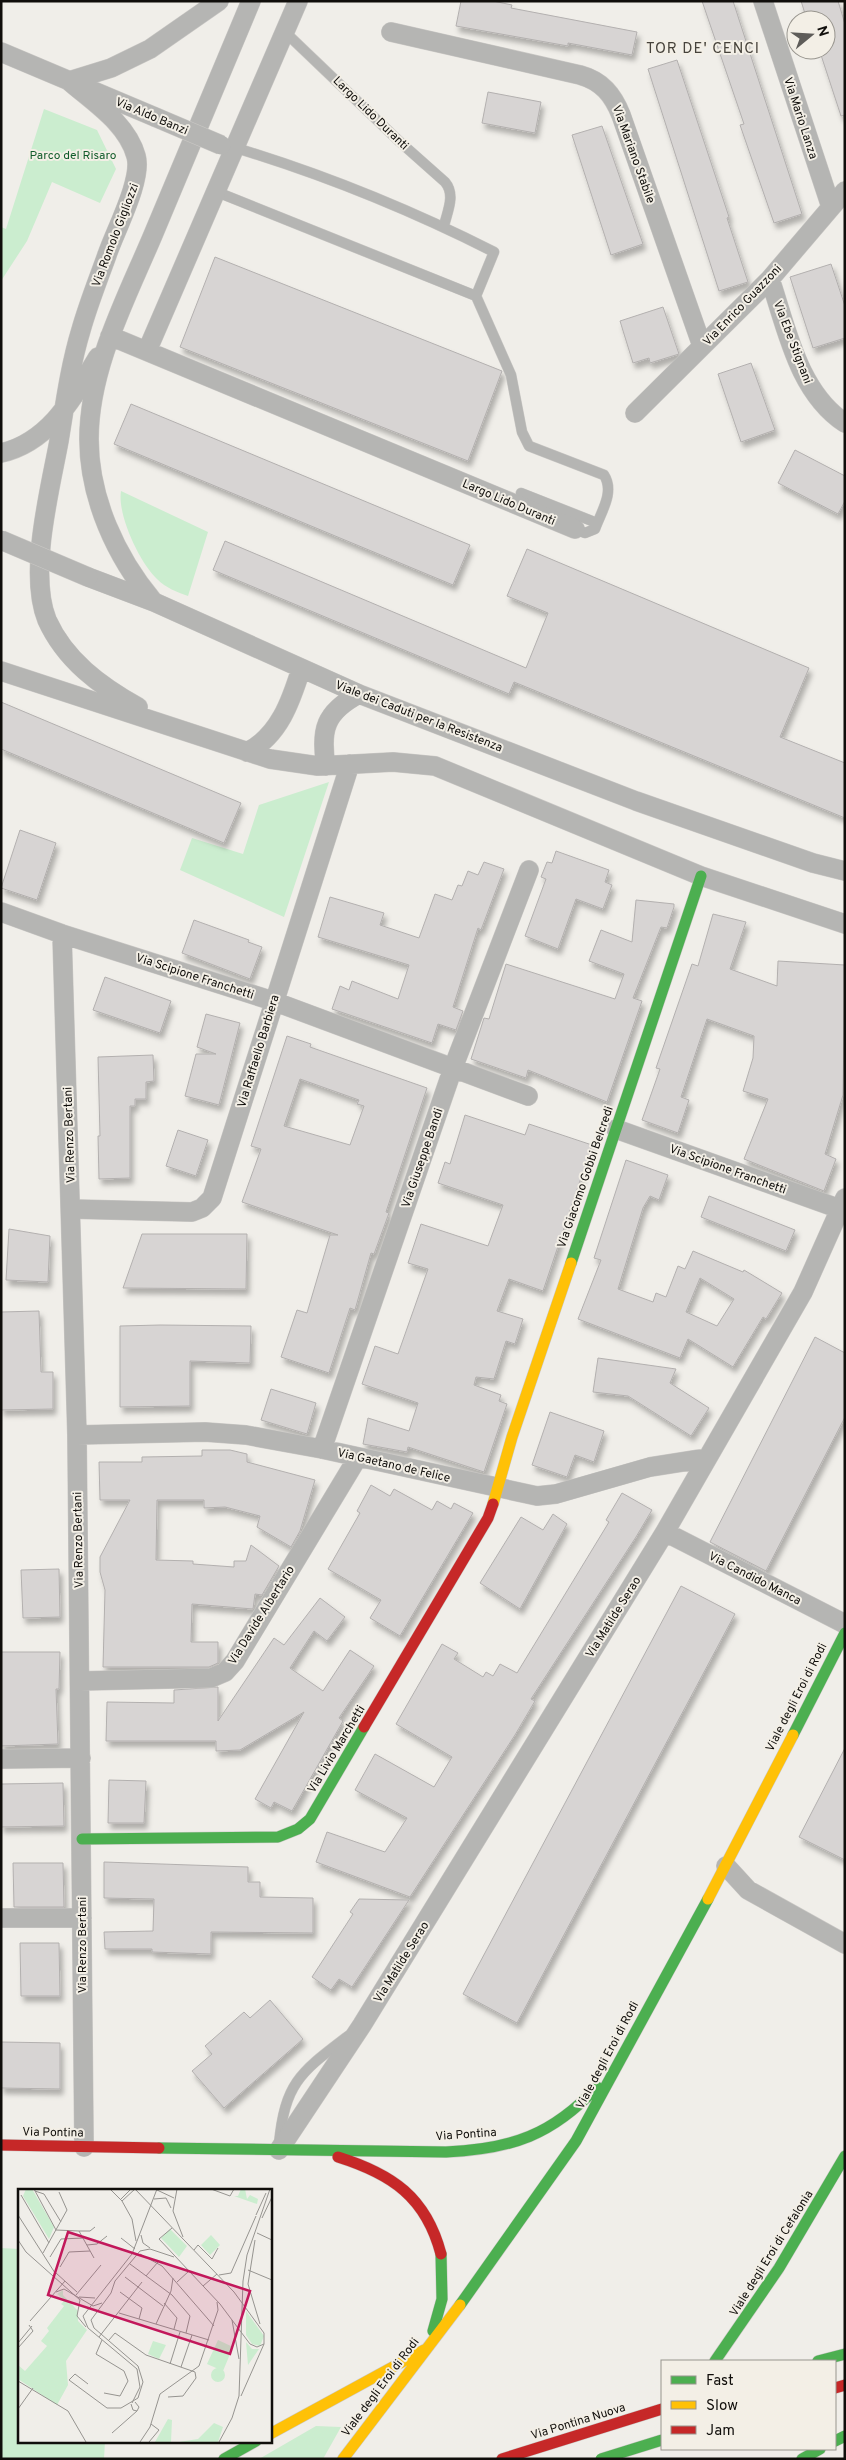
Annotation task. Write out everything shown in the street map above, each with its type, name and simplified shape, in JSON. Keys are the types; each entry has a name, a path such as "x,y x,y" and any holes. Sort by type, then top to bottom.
{"main road":[{"name":"Via Giacomo Gobbi Belcredi","path":"499,1489 512,1436 701,876"},
{"name":"Via Livio Marchetti","path":"82,1839 272,1838 284,1836 304,1825 315,1810 482,1529 499,1489"},
{"name":"Viale degli Eroi di Rodi","path":"343,2459 488,2268 569,2152 726,1866 845,1633"},
{"name":"Via Pontina","path":"1,2145 315,2151 486,2148 522,2141 545,2130 571,2112 620,2062"},
{"name":"Via Pontina","path":"315,2151 362,2164 388,2176 413,2196 431,2224 440,2248 443,2291 438,2319 424,2350"},
{"name":"Viale degli Eroi di Cefalonia","path":"716,2360 779,2268 845,2156"},
{"path":"271,2433 424,2350"},
{"path":"822,2360 845,2354"},
{"name":"Via Pontina Nuova","path":"502,2459 661,2409"},
{"path":"642,2459 661,2433"},
{"path":"601,2459 661,2440"},
{"path":"224,2459 254,2442"},
{"path":"802,2459 818,2450"}],"street":[{"path":"69,81 111,68 150,49 219,1"},
{"path":"1,453 29,441 64,412 110,336 251,1"},
{"path":"147,351 217,192 229,146 285,32 298,1"},
{"name":"Via Mario Lanza","path":"763,1 831,207"},
{"name":"Via Mariano Stabile","path":"392,32 580,75 604,87 613,98 621,115 702,346"},
{"name":"Via Aldo Banzi","path":"1,52 229,146"},
{"name":"Via Romolo Gigliozzi","path":"69,81 116,122 129,139 137,157 137,178 116,230 80,331 47,506 40,566 41,599 47,618 64,648 85,671 120,697 170,725"},
{"name":"Via Enrico Guazzoni","path":"635,413 770,279 845,192"},
{"name":"Via Ebe Stignani","path":"770,279 805,378 819,401 845,423"},
{"path":"110,336 91,410 89,438 91,469 101,508 116,547 133,576 154,602"},
{"name":"Largo Lido Duranti","path":"110,336 576,529"},
{"name":"Viale dei Caduti per la Resistenza","path":"1,540 154,602 358,694 636,801 813,863 845,871"},
{"path":"247,752 262,742 276,727 292,697 301,669"},
{"path":"1,671 170,725 247,752 280,761 326,766 416,762 442,768 701,876 845,924"},
{"path":"326,766 323,741 326,724 338,708 358,694"},
{"name":"Via Raffaello Barbiera","path":"71,1209 192,1212 208,1204 214,1194 350,764"},
{"name":"Via Giuseppe Bandi","path":"322,1449 453,1068 529,870"},
{"name":"Via Scipione Franchetti","path":"1,912 62,934 274,1001 528,1096"},
{"name":"Via Renzo Bertani","path":"62,934 77,1435 84,2147"},
{"name":"Via Scipione Franchetti","path":"616,1129 842,1204"},
{"name":"Via Matilde Serao","path":"279,2150 362,2025 664,1532 803,1292 842,1204"},
{"name":"Via Gaetano de Felice","path":"77,1435 225,1433 265,1438 533,1496 551,1495 650,1467 707,1458"},
{"name":"Via Davide Albertario","path":"80,1681 211,1678 225,1672 358,1457"},
{"name":"Via Candido Manca","path":"664,1532 845,1624"},
{"path":"1,1759 81,1758"},
{"path":"726,1866 748,1890 845,1944"},
{"path":"1,1918 82,1918"}],"lane":[{"name":"Largo Lido Duranti","path":"285,32 450,188 451,197 444,226"},
{"path":"229,146 300,168 444,226 494,252 476,296"},
{"path":"217,192 476,296 511,375 522,432 529,446 604,475 610,483 609,493 597,523 521,493"},
{"name":"Largo Lido Duranti","path":"576,529 585,533 595,530 597,523"}],"green space":[{"name":"Parco del Risaro","path":"44,109 97,130 116,169 100,203 52,182 27,241 1,281 1,227 6,229"},
{"path":"121,491 208,532 188,596 160,582 150,572 137,550 126,525"},
{"path":"329,782 284,917 180,870 192,838 243,854 259,805"},
{"path":"1,2248 18,2249 18,2442 105,2442 104,2459 1,2459"},
{"path":"316,2426 341,2427 323,2459 259,2459"}],"building":[{"path":"461,1 493,1 512,5 511,8 637,32 632,55 568,43 568,46 456,26"},
{"path":"702,1 733,1 802,214 774,223 740,125 744,124"},
{"path":"801,1 838,1 845,24 845,115 841,116 823,60 836,60 836,10 804,10"},
{"path":"677,60 729,217 727,218 748,282 719,291 648,69"},
{"path":"488,92 541,102 535,133 482,123"},
{"path":"602,126 643,244 611,255 572,135"},
{"path":"215,257 502,371 468,461 180,347"},
{"path":"831,264 845,306 845,338 813,348 790,277"},
{"path":"663,307 679,354 650,363 649,358 633,363 620,321"},
{"path":"751,363 775,430 741,442 718,374"},
{"path":"131,404 470,545 453,585 114,444"},
{"path":"795,450 845,476 845,501 838,514 778,483"},
{"path":"225,541 526,668 548,613 507,596 527,549 809,668 780,737 845,763 845,818 514,682 509,694 213,570"},
{"path":"1,702 241,803 224,843 1,749"},
{"path":"20,830 56,843 37,900 1,888"},
{"path":"556,851 609,870 605,882 612,885 603,909 576,899 558,949 525,936 546,879 541,877 547,862 552,863"},
{"path":"484,862 504,869 481,930 478,928 453,1007 463,1011 456,1030 438,1024 432,1043 332,1009 340,986 349,990 352,981 398,999 409,965 318,937 330,897 384,913 380,925 419,938 435,894 452,900 458,885 462,886 468,871 478,875"},
{"path":"636,900 674,904 674,907 667,928 661,927 633,998 642,1001 607,1102 528,1070 526,1078 471,1059 484,1018 489,1019 506,964 615,999 624,974 589,961 601,930 632,942"},
{"path":"713,914 746,922 730,969 777,986 778,961 845,965 843,1095 825,1154 836,1159 824,1191 744,1159 768,1099 743,1091 753,1058 754,1036 707,1019 681,1097 689,1100 678,1133 642,1120 660,1069 656,1068 692,964 698,966"},
{"path":"194,920 249,940 248,942 262,947 250,979 182,953"},
{"path":"105,977 171,1001 160,1033 93,1010"},
{"path":"206,1014 240,1023 219,1105 185,1096 196,1054 216,1054 197,1047"},
{"path":"287,1036 311,1044 310,1047 427,1088 386,1212 389,1213 374,1254 371,1253 355,1310 350,1308 329,1373 281,1357 297,1310 307,1313 330,1235 338,1235 242,1202 261,1149 251,1146","holes":["300,1079 359,1100 357,1104 364,1106 350,1145 284,1126"]},
{"path":"153,1055 154,1081 146,1082 146,1099 135,1099 135,1106 130,1106 130,1178 99,1179 98,1057"},
{"path":"465,1115 525,1135 529,1124 592,1145 543,1291 509,1279 497,1311 523,1319 515,1344 506,1341 494,1379 476,1377 474,1385 501,1395 499,1401 507,1404 484,1472 408,1447 407,1452 363,1444 368,1418 409,1431 418,1403 362,1384 375,1346 398,1354 428,1269 408,1263 421,1224 488,1246 503,1205 438,1183 445,1162 450,1164"},
{"path":"178,1130 208,1140 196,1176 166,1166"},
{"path":"626,1160 668,1175 659,1200 650,1196 643,1208 618,1289 653,1302 656,1293 666,1297 678,1266 685,1269 693,1251 743,1272 744,1270 782,1293 766,1319 763,1317 733,1367 688,1339 680,1358 578,1319 601,1260 594,1258","holes":["700,1278 734,1299 717,1326 686,1312"]},
{"path":"709,1196 795,1230 786,1251 701,1217"},
{"path":"9,1229 50,1236 48,1282 6,1280"},
{"path":"142,1234 247,1234 246,1289 123,1288"},
{"path":"39,1311 41,1372 53,1372 53,1409 1,1410 1,1312"},
{"path":"120,1326 251,1326 250,1363 190,1361 190,1406 120,1407"},
{"path":"815,1337 845,1353 845,1417 766,1571 710,1542"},
{"path":"598,1358 676,1369 670,1383 709,1408 691,1436 628,1396 593,1392"},
{"path":"271,1389 316,1403 307,1434 261,1420"},
{"path":"550,1412 604,1431 594,1462 575,1455 567,1477 532,1465"},
{"path":"202,1450 230,1450 247,1454 247,1462 315,1480 300,1531 291,1547 257,1527 260,1516 225,1507 204,1508 204,1500 157,1500 156,1560 193,1561 193,1564 234,1567 234,1561 246,1561 251,1545 279,1566 262,1595 255,1594 253,1609 192,1604 191,1642 218,1642 218,1663 209,1667 103,1667 105,1590 100,1572 100,1557 130,1500 100,1500 99,1462 142,1462 142,1457 202,1456"},
{"path":"371,1485 390,1496 394,1489 432,1510 437,1501 451,1509 454,1503 473,1513 400,1636 370,1618 381,1600 328,1569 360,1513 357,1511"},
{"path":"622,1493 652,1510 531,1699 535,1701 515,1735 410,1897 316,1862 327,1832 385,1852 407,1818 355,1790 375,1754 434,1787 452,1757 396,1724 442,1644 458,1653 454,1659 483,1677 486,1672 493,1676 500,1664 517,1673 609,1522 606,1520"},
{"path":"553,1514 567,1524 520,1609 480,1583 521,1517 543,1530"},
{"path":"59,1569 60,1617 23,1618 21,1570"},
{"path":"681,1586 735,1614 517,2023 463,1994"},
{"path":"320,1598 345,1617 327,1641 314,1631 290,1668 323,1691 350,1650 374,1666 339,1718 343,1721 292,1811 274,1802 271,1808 255,1799 304,1712 240,1750 216,1751 216,1741 106,1741 107,1702 174,1703 174,1690 218,1687 218,1721 274,1638 284,1645"},
{"path":"1,1652 60,1652 59,1689 56,1689 58,1744 1,1746"},
{"path":"845,1748 845,1860 799,1837"},
{"path":"109,1780 146,1781 144,1823 108,1823"},
{"path":"63,1783 64,1826 1,1827 1,1784"},
{"path":"104,1862 248,1867 248,1882 260,1882 260,1897 313,1898 313,1933 211,1932 211,1954 152,1952 152,1949 105,1949 104,1932 153,1931 154,1899 104,1898"},
{"path":"13,1863 63,1863 64,1907 14,1907"},
{"path":"359,1899 409,1900 352,1987 339,1979 331,1990 312,1977 353,1914 350,1912"},
{"path":"20,1943 59,1943 60,1996 21,1996"},
{"path":"270,2000 303,2039 224,2108 192,2071 212,2054 205,2046 244,2012 250,2018"},
{"path":"1,2042 60,2043 60,2089 1,2088"}],"traffic: fast":[{"path":"571,1263 701,876"},
{"path":"793,1735 845,1633"},
{"path":"82,1839 278,1837 298,1829 310,1819 364,1727"},
{"path":"460,2305 576,2141 708,1899"},
{"path":"159,2148 446,2152 470,2150 511,2143 547,2128 564,2117 597,2087"},
{"path":"716,2360 779,2268 845,2156"},
{"path":"433,2331 442,2299 441,2254"},
{"path":"822,2360 845,2354"},
{"path":"836,2440 845,2436"},
{"path":"601,2459 661,2440"},
{"path":"224,2459 254,2442"},
{"path":"802,2459 818,2450"}],"traffic: slow":[{"path":"493,1504 512,1437 571,1263"},
{"path":"708,1899 793,1735"},
{"path":"343,2459 460,2305"},
{"path":"271,2433 424,2350"}],"traffic: jam":[{"path":"364,1727 488,1518 493,1504"},
{"path":"1,2145 159,2148"},
{"path":"338,2157 375,2171 404,2190 426,2217 441,2254"},
{"path":"836,2388 845,2385"},
{"path":"502,2459 661,2409"}],"district":[{"name":"TOR DE' CENCI","path":"703,48"}]}
